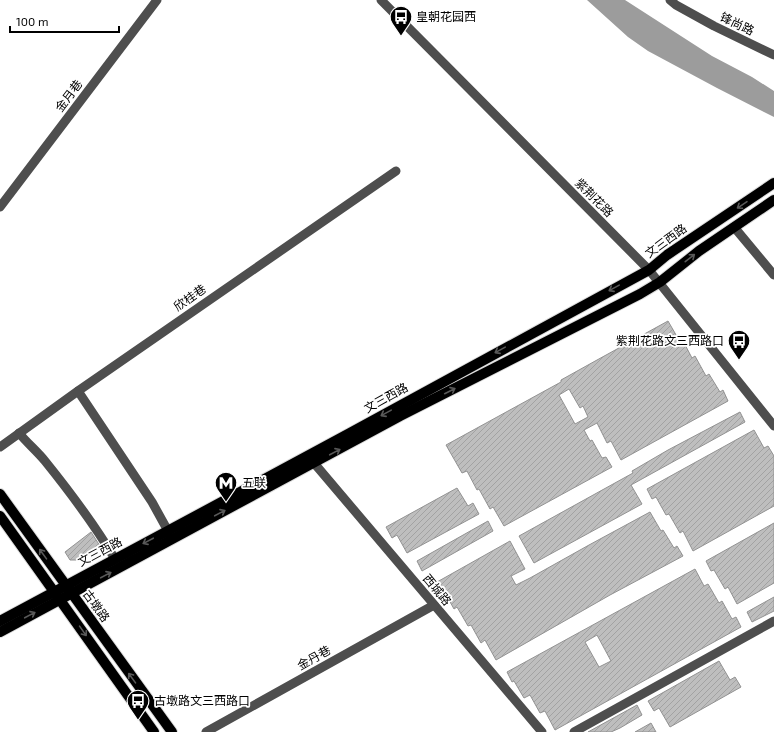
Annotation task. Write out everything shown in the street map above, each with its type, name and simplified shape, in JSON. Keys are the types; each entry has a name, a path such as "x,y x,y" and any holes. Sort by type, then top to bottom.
{"main road":[{"name":"文三西路","path":"69,589 115,559 649,270 667,255 774,183"},
{"name":"文三西路","path":"0,632 69,589 314,463 400,416 640,294 660,282 699,251 774,200"},
{"name":"古墩路","path":"0,494 172,732"},
{"name":"古墩路","path":"0,516 58,595 154,732"},
{"name":"文三西路","path":"0,621 58,595"}],"street":[{"name":"金月巷","path":"0,207 157,0"},
{"name":"锋尚路","path":"670,0 676,5 714,26 774,55"},
{"name":"紫荆花路","path":"384,1 649,270 774,426"},
{"name":"欣桂巷","path":"0,448 78,391 396,171"},
{"path":"734,227 774,275"},
{"path":"78,391 152,502 168,531"},
{"path":"19,433 41,456 72,494 101,535 115,559"},
{"name":"西城路","path":"314,463 542,732"},
{"name":"金丹巷","path":"206,732 434,605"},
{"path":"574,732 774,621"}],"shaded area":[{"path":"587,0 625,0 712,56 752,77 774,91 774,117 648,51 628,37"}],"building":[{"path":"668,321 679,340 682,339 692,358 695,356 706,376 709,374 720,392 723,390 728,401 621,460 611,441 607,443 597,423 584,430 590,441 592,440 602,458 606,457 612,467 504,526 493,507 490,509 479,489 477,490 467,471 462,473 446,445","holes":["569,389 580,408 583,406 588,417 575,424 559,395"]},
{"path":"740,412 745,422 631,485 642,504 534,563 519,536 633,473 632,471 668,450"},
{"path":"754,430 764,448 768,446 774,456 774,506 693,551 683,531 680,533 669,514 666,515 656,497 652,499 647,489"},
{"path":"457,488 468,506 473,503 479,514 407,553 397,535 392,538 386,527"},
{"path":"650,512 661,531 663,530 674,548 677,546 683,556 610,595 496,660 485,640 481,643 471,625 468,626 457,607 454,609 437,582 510,541 525,569 511,576 516,585"},
{"path":"488,521 493,531 422,571 417,561"},
{"path":"774,523 774,583 737,604 728,587 725,589 714,570 711,571 706,561"},
{"path":"91,532 100,546 80,560 70,560 65,552"},
{"path":"695,569 704,586 708,584 719,603 722,601 732,619 736,617 741,627 555,730 545,711 540,713 530,695 524,698 514,681 512,682 507,672","holes":["597,635 611,661 599,667 585,642"]},
{"path":"774,597 774,611 752,622 747,612"},
{"path":"719,661 730,680 735,677 741,687 670,727 659,708 654,711 648,701"},
{"path":"637,705 642,715 620,728 611,732 588,732"},
{"path":"651,723 656,732 635,732"}],"place":[{"name":"皇朝花园西","path":"401,36"},
{"name":"紫荆花路文三西路口","path":"739,360"},
{"name":"五联","path":"226,502"},
{"name":"古墩路文三西路口","path":"138,720"}]}
